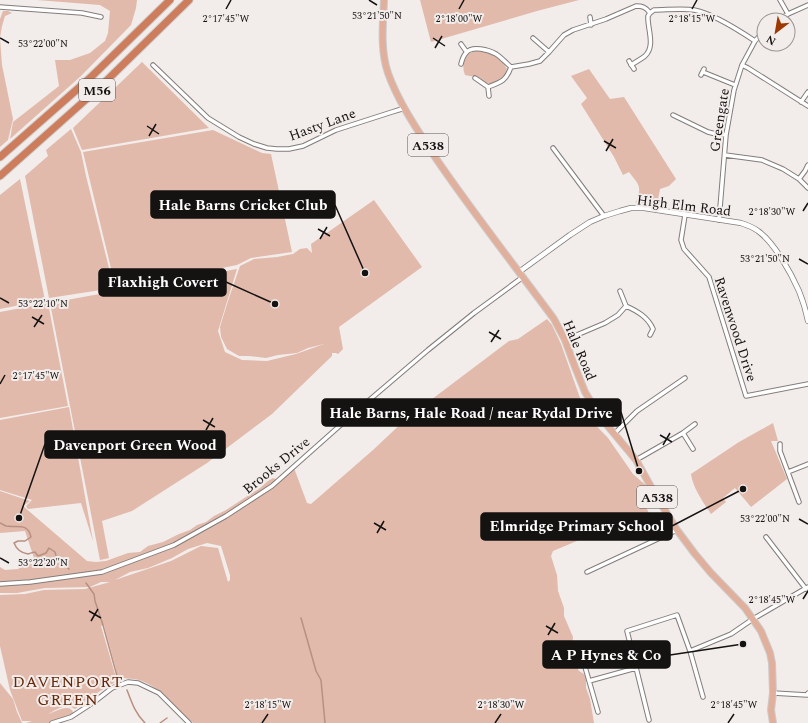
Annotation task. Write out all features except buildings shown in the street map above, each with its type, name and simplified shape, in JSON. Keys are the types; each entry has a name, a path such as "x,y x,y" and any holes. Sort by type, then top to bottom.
{"highway":[{"name":"M56","path":"0,157 90,78 170,0"},
{"name":"M56","path":"0,176 100,87 189,0"}],"main road":[{"name":"Hale Road","path":"384,0 383,25 385,60 388,72 404,108 452,181 554,319 565,340 574,367 585,392 602,419 636,460 677,530 711,573 745,608 762,630 770,653 772,673 771,710 773,723"}],"street":[{"path":"780,0 787,12"},
{"path":"792,12 808,5"},
{"path":"511,67 540,61 564,35 573,30 606,19 636,6 646,8 650,13"},
{"path":"0,7 82,13 101,18"},
{"path":"631,65 645,56 649,51 648,16 654,10 694,10 704,13 712,16 755,41"},
{"path":"590,17 590,25"},
{"path":"533,38 549,52"},
{"name":"Greengate","path":"719,220 726,135 735,85 742,65 755,41"},
{"path":"461,44 466,51"},
{"path":"461,64 466,51 478,49 490,51 500,57 511,67"},
{"path":"629,61 634,69"},
{"path":"742,65 808,106"},
{"name":"Hasty Lane","path":"153,66 208,118 239,137 254,144 268,148 289,149 303,146 336,130 404,108"},
{"path":"488,87 506,78 511,67"},
{"path":"703,72 735,85"},
{"path":"475,78 488,87 489,96"},
{"path":"802,102 808,92"},
{"path":"673,115 708,132 726,135"},
{"path":"553,148 604,216"},
{"path":"725,155 762,160 783,169 799,179 808,188"},
{"path":"799,179 808,165"},
{"name":"High Elm Road","path":"521,275 570,235 590,222 604,216 632,208 644,208 741,223 759,231 769,240 783,260 799,291 808,321"},
{"name":"Ravenwood Drive","path":"685,215 682,240 684,250 709,277 746,396 808,384"},
{"name":"Brooks Drive","path":"0,584 30,582 102,572 174,545 226,516 272,486 428,350 521,275"},
{"path":"620,291 626,306 640,313 652,326 653,330 650,335"},
{"path":"565,340 605,323 626,306"},
{"path":"614,434 637,411 685,378"},
{"path":"636,460 683,433 695,424"},
{"path":"683,433 693,449"},
{"path":"780,444 780,451 800,502"},
{"path":"788,472 808,464"},
{"path":"587,572 677,530"},
{"path":"690,651 731,634 753,619 807,588 766,537"},
{"path":"649,720 627,632 634,629 677,615 704,697"},
{"path":"579,646 598,712"},
{"path":"589,681 636,668"},
{"path":"52,723 71,717 112,688 128,682 138,683 159,693 189,723"},
{"path":"772,693 807,695 808,693"}],"shaded area":[{"path":"37,0 137,0 131,25 81,76 10,139 13,122 59,86 55,60 70,60 90,53 105,41 108,33 110,11 100,5"},
{"path":"420,0 579,0 431,42"},
{"path":"3,11 8,11 12,13 5,16 0,38 0,19"},
{"path":"0,38 2,65 13,119 8,140 0,147"},
{"path":"476,51 490,54 498,58 507,69 504,78 490,84 483,82 480,78 465,75 463,67 464,60 469,54"},
{"path":"142,62 209,128 82,150 73,128"},
{"path":"589,69 610,99 624,97 676,179 669,186 660,189 657,205 635,204 639,194 639,186 629,172 623,175 614,157 581,104 587,98 571,76"},
{"path":"71,129 81,152 114,288 49,298 25,176 48,156 46,150"},
{"path":"213,130 262,153 271,154 292,252 251,258 237,265 116,289 83,152"},
{"path":"20,179 45,300 0,309 0,195"},
{"path":"374,200 422,267 339,327 343,349 338,354 332,353 332,356 272,414 207,463 132,511 102,521 109,558 100,560 50,303 237,269 218,331 225,352 242,360 267,361 296,354 324,344 308,348 297,353 266,358 239,356 227,349 221,337 220,327 240,266 254,259 293,254 300,249 307,248 312,253 311,244"},
{"path":"48,303 68,406 0,418 0,312"},
{"path":"547,319 552,325 561,344 586,415 608,438 633,474 649,488 639,493 649,513 553,551 551,556 557,575 558,591 564,608 564,616 573,637 572,645 576,665 579,671 584,674 586,679 586,688 590,699 594,723 193,723 168,699 147,683 139,680 117,677 104,625 101,626 117,681 75,709 71,707 64,707 48,714 63,708 67,708 72,711 74,715 52,723 26,723 32,721 22,721 10,690 0,646 0,595 25,594 44,590 85,589 110,582 101,582 90,587 45,588 17,593 0,593 0,567 5,570 18,569 25,564 36,564 25,531 0,533 0,491 30,501 23,506 87,561 96,562 106,561 128,553 140,552 148,546 163,542 190,530 226,510 273,478 278,480 294,468 307,503 311,504 407,418 509,341 518,339","holes":["207,543 221,546 230,575 230,580 228,582 218,548 201,546 171,561 115,580 130,572 148,568 172,558 188,549"]},
{"path":"69,407 93,541 81,503 28,509 26,506 32,500 0,490 0,420"},
{"path":"773,423 778,441 771,441 787,479 751,507 735,488 723,498 726,502 711,514 696,490 691,474 739,442"},
{"path":"0,683 13,699 22,723 0,723"}],"waterway":[{"path":"0,523 6,526 24,527 27,529 31,537 25,541 18,541 14,543 21,551 28,554 35,552 38,556 46,553 49,548 55,552 57,560 69,569"},
{"path":"86,583 94,594 117,676"},
{"path":"301,618 316,671 321,680 325,723"},
{"path":"127,690 136,712 145,723"},
{"path":"160,723 167,718"}],"place":[{"name":"Hale Barns Cricket Club","path":"365,273"},
{"name":"Flaxhigh Covert","path":"275,304"},
{"name":"Hale Barns, Hale Road / near Rydal Drive","path":"639,471"},
{"name":"Elmridge Primary School","path":"743,489"},
{"name":"Davenport Green Wood","path":"19,518"},
{"name":"A P Hynes & Co","path":"743,644"}],"district":[{"name":"DAVENPORT GREEN","path":"68,690"}]}
